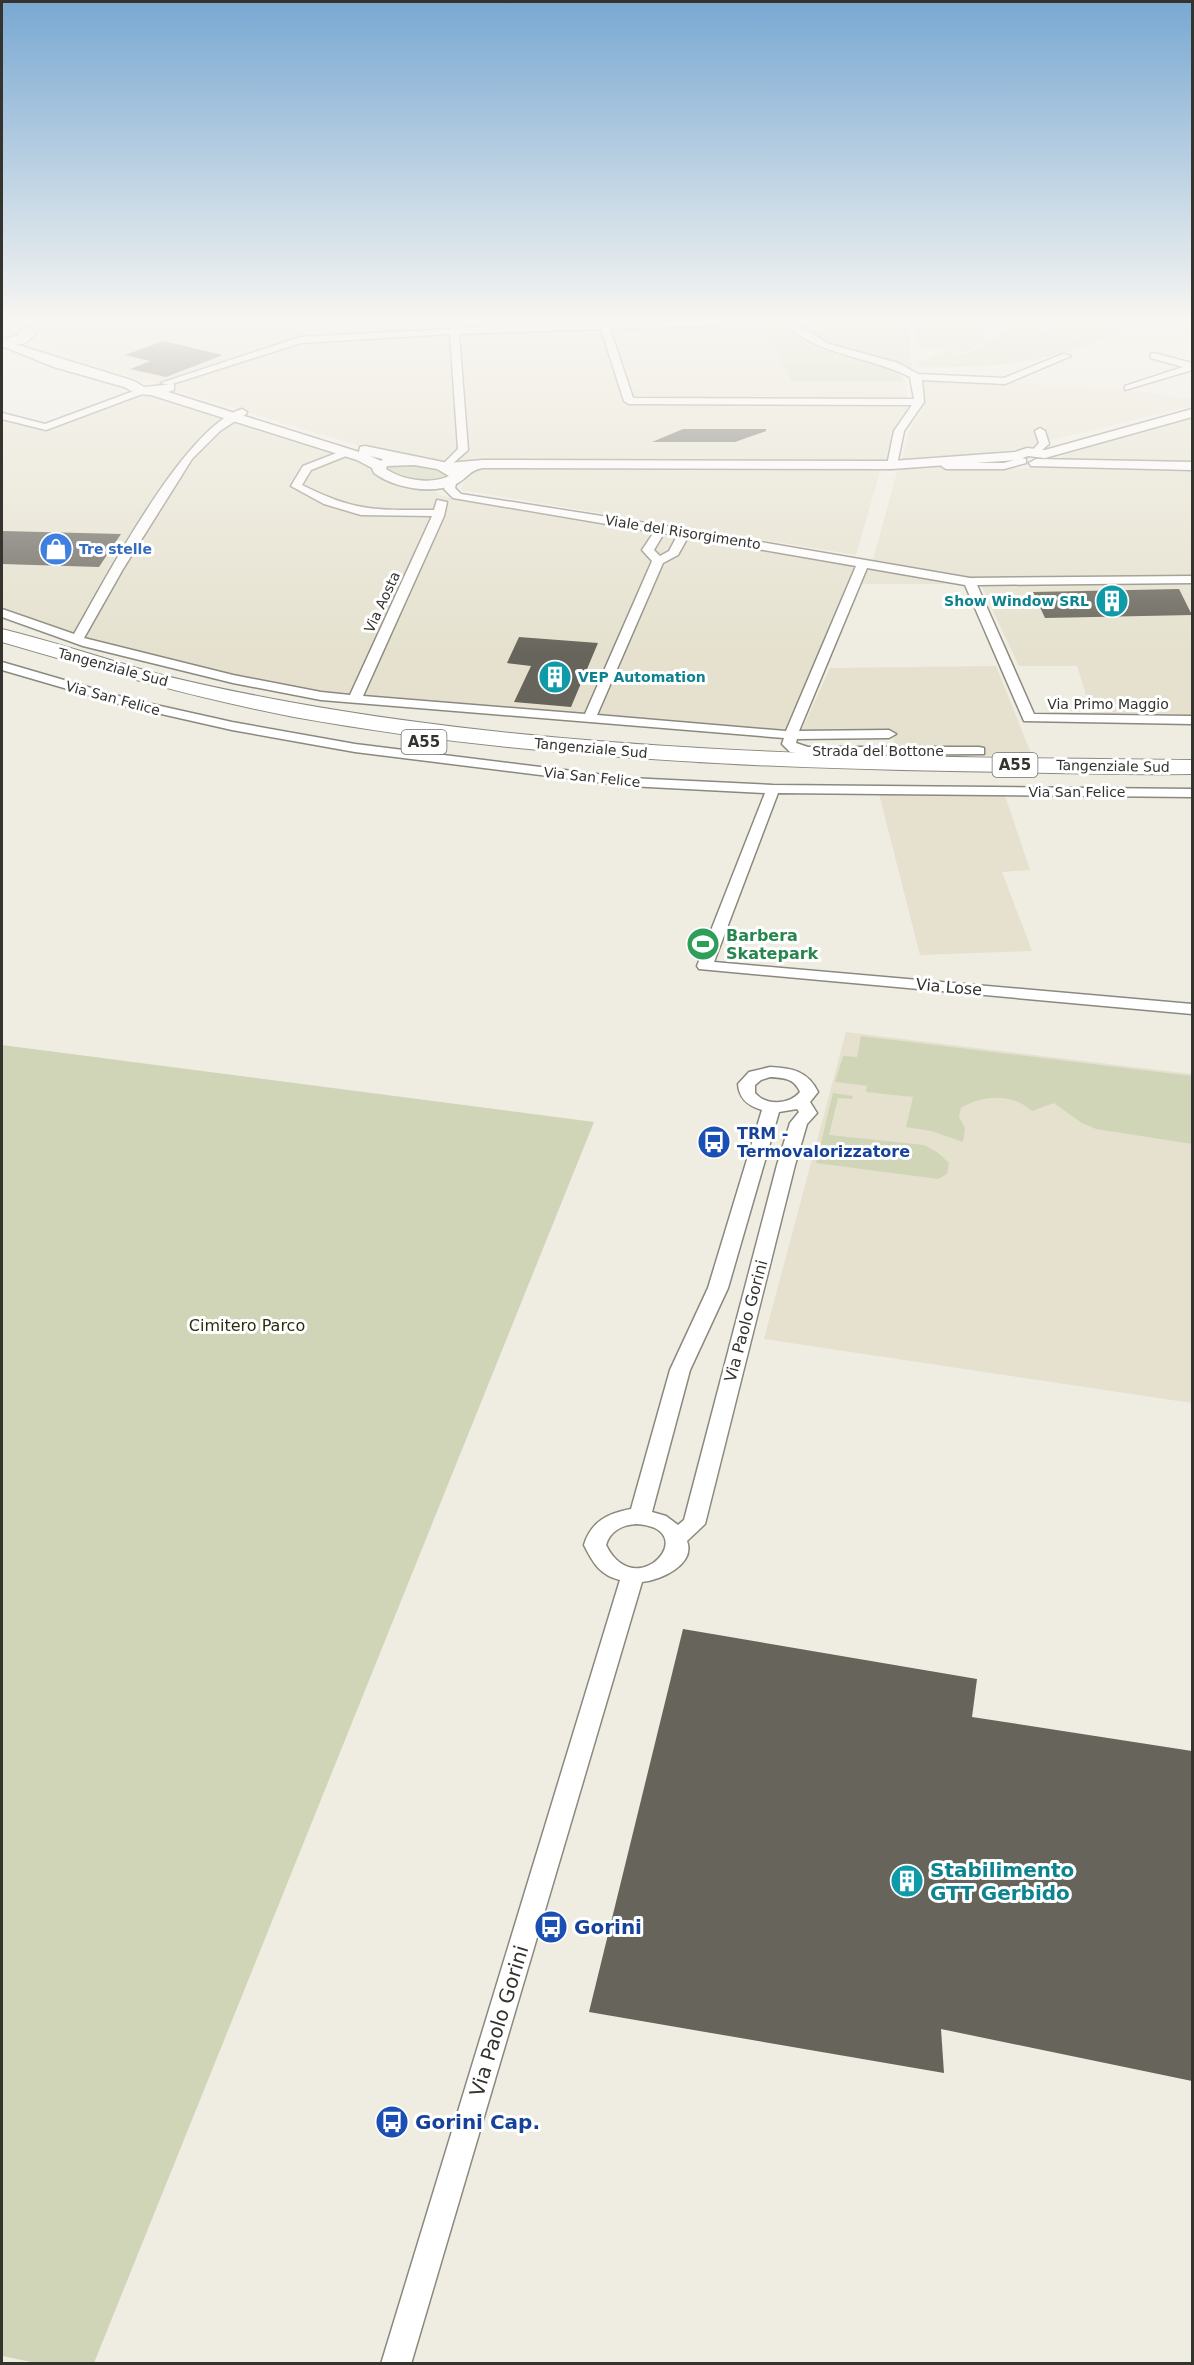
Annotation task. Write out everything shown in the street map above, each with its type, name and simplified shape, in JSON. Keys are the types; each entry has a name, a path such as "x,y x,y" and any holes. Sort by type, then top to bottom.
{"highway":[{"name":"Tangenziale Sud","path":"2,635 114,669 241,698 355,719 518,741 684,756 815,762 1192,767"},
{"name":"Tangenziale Sud","path":"2,649 139,688 273,718 393,738 559,758 788,774 1192,779"}],"street":[{"path":"76,640 188,457 200,443 214,432"},
{"path":"294,432 347,450 380,466 403,460"},
{"path":"380,466 378,470 384,474 422,484 440,484 463,450 462,432"},
{"path":"892,465 899,432"},
{"path":"1040,432 1044,444 1043,456"},
{"path":"449,473 448,489 461,501 439,508 361,512 322,499 310,490 296,486 305,469 347,450 420,462 449,473 483,464 892,465 1043,456 1125,432"},
{"path":"420,462 447,458 463,450"},
{"path":"1043,456 1077,466 1192,466"},
{"path":"946,466 1004,466 1019,459"},
{"path":"422,484 439,508"},
{"name":"Viale del Risorgimento","path":"439,508 461,501 503,503 864,562"},
{"name":"Via Aosta","path":"354,700 439,508"},
{"path":"658,561 648,550 661,529"},
{"path":"588,719 658,561 674,553 685,532"},
{"path":"864,562 970,582 1192,579"},
{"name":"Strada del Bottone","path":"864,562 789,744 800,750 979,751"},
{"name":"Via Primo Maggio","path":"970,582 1029,718 1192,720"},
{"path":"2,614 76,640 235,680 354,700 791,735"},
{"name":"Via San Felice","path":"2,666 177,714 356,748 629,782 773,789 1192,793"},
{"name":"Strada del Bottone","path":"791,735 890,734"},
{"name":"Via Lose","path":"773,789 705,966 1192,1009"},
{"path":"779,1072 797,1077 808,1086 806,1098 801,1102 772,1107 756,1102 747,1094 746,1084 755,1076 779,1072"},
{"name":"Via Paolo Gorini","path":"396,2364 633,1575 656,1572 668,1565 676,1554 676,1538 694,1524 719,1419 786,1165 799,1123 808,1113 801,1102"},
{"path":"640,1517 680,1370 718,1288 772,1107"},
{"path":"633,1575 608,1568 597,1555 595,1545 600,1531 612,1522 640,1517 660,1522 676,1538"}],"shaded area":[{"path":"2,432 274,432 357,459 382,478 427,488 443,496 857,566 786,730 324,692 238,676 82,637 2,608"},
{"path":"314,432 895,432 886,463 436,461 388,454"},
{"path":"909,432 1083,432 1039,443 1035,447 902,462"},
{"path":"1133,432 1192,432 1192,463 1077,462 1058,458 1088,444"},
{"path":"471,467 881,468 856,555 461,490"},
{"path":"898,468 1192,468 1192,714 1092,713 1077,666 1019,666 978,579 873,560"},
{"path":"869,567 958,584 862,584"},
{"path":"996,666 1032,756 898,755 891,731 801,732 830,668"},
{"path":"879,794 1005,796 1030,870 1002,872 1032,951 920,955"},
{"path":"846,1032 1192,1074 1192,1403 764,1339"}],"green space":[{"path":"407,463 444,472 448,477 445,480 424,481 386,470 389,465"},
{"path":"861,1036 1192,1076 1192,1144 1096,1129 1082,1123 1054,1103 1032,1111 1016,1101 997,1098 979,1100 961,1108 959,1117 965,1128 963,1142 931,1131 906,1127 913,1097 866,1092 867,1086 835,1082 843,1056 857,1057"},
{"name":"Cimitero Parco","path":"2,1045 594,1122 94,2363 36,2363 2,2356"},
{"path":"833,1093 853,1096 852,1099 838,1098 829,1135 924,1145 937,1152 949,1163 947,1174 938,1179 816,1163"}],"building":[{"path":"675,432 762,432 735,442 652,442"},
{"name":"Tre stelle","path":"2,531 121,534 99,567 2,564"},
{"name":"Show Window SRL","path":"1179,589 1192,615 1045,618 1033,592"},
{"name":"VEP Automation","path":"519,637 598,643 571,707 514,702 531,666 507,663"},
{"name":"Stabilimento GTT Gerbido","path":"683,1629 977,1679 972,1717 1192,1751 1192,2081 941,2029 944,2073 589,2012"}],"place":[{"name":"Tre stelle","path":"56,549"},
{"name":"Show Window SRL","path":"1112,601"},
{"name":"VEP Automation","path":"555,677"},
{"name":"Barbera Skatepark","path":"703,944"},
{"name":"TRM - Termovalorizzatore","path":"714,1142"},
{"name":"Stabilimento GTT Gerbido","path":"907,1881"},
{"name":"Gorini","path":"551,1927"},
{"name":"Gorini Cap.","path":"392,2122"}]}
